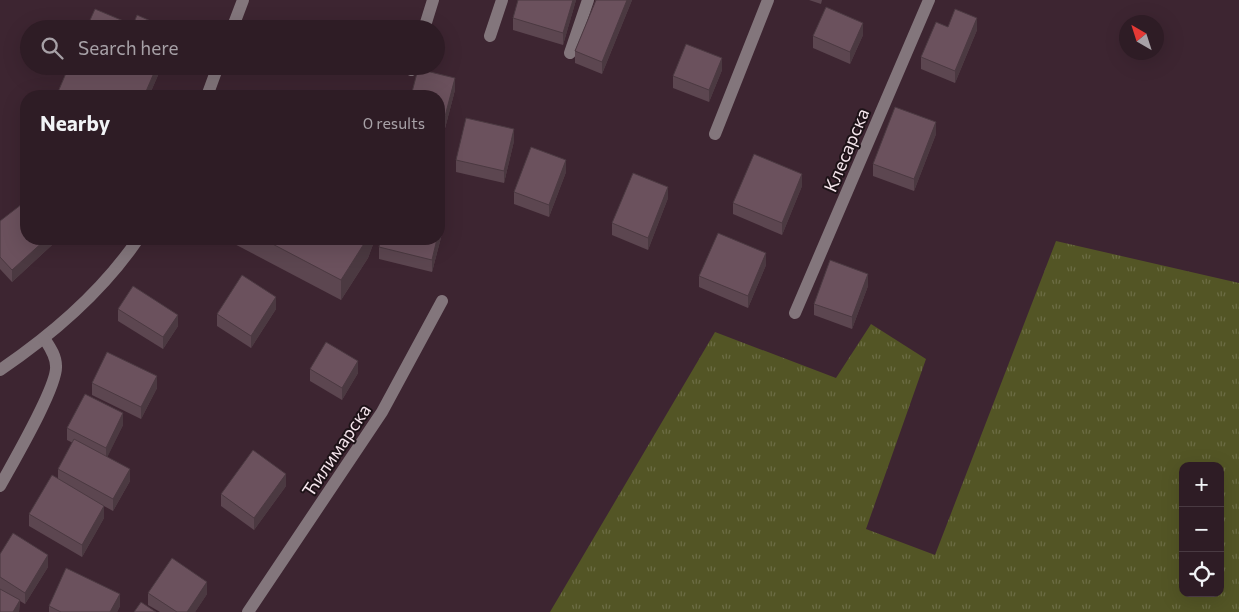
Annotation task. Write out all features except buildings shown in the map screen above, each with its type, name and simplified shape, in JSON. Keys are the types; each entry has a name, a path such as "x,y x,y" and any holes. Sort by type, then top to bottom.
{"street":[{"path":"235,20 243,0"},
{"path":"427,20 433,0"},
{"path":"490,36 502,0"},
{"path":"570,53 588,0"},
{"path":"715,134 768,0"},
{"name":"Клесарска","path":"795,313 929,0"},
{"path":"209,90 215,75"},
{"path":"0,370 44,338 91,297 133,245"},
{"name":"Ћилимарска","path":"248,612 382,412 442,301"},
{"path":"0,486 51,388 57,367 53,352 44,338"}],"green space":[{"path":"1056,241 1239,283 1239,612 550,612 715,332 836,378 871,324 926,359 866,529 935,555"}]}
